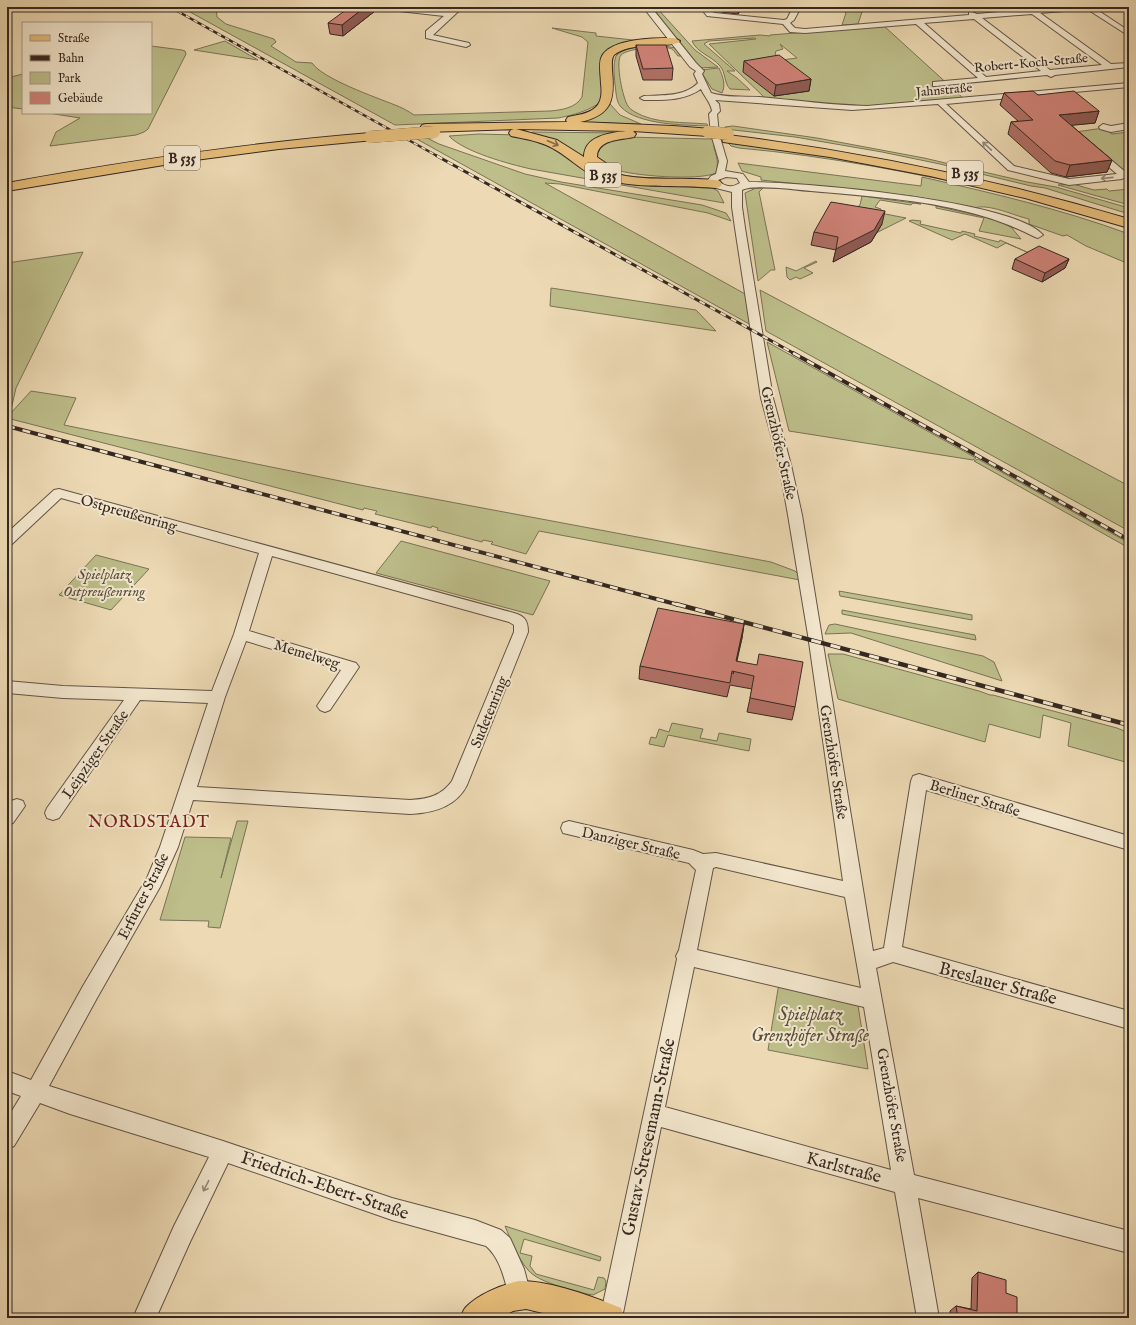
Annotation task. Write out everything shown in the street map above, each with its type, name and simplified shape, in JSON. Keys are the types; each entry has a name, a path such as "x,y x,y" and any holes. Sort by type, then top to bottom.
{"highway":[{"path":"657,41 664,35 665,31"},
{"name":"B 535","path":"7,181 170,155 252,144 430,130 532,124 577,119 598,112 607,101 607,60 609,54 623,47 657,41 675,43"},
{"path":"616,108 613,102 610,67 610,61 614,53 634,47 675,43"},
{"name":"B 535","path":"625,116 642,122 680,130 836,148 947,169 1027,188 1129,218"},
{"name":"B 535","path":"532,124 595,125 680,130"},
{"name":"B 535","path":"430,130 709,134"},
{"name":"B 535","path":"502,130 533,136 556,144 592,170 614,177 641,181 719,181"},
{"name":"B 535","path":"651,133 622,135 606,138 593,147 589,153 590,158 600,167 619,174 719,181"},
{"name":"B 535","path":"7,187 171,160 367,135"},
{"name":"B 535","path":"728,136 814,149 942,173 1020,192 1129,224"}],"main road":[{"path":"475,1318 499,1302 520,1294 534,1296 611,1318"}],"street":[{"path":"381,7 438,14 452,13"},
{"path":"459,7 430,33 429,36 466,45"},
{"path":"647,7 693,65 691,67 692,70 698,74 703,82 716,111 713,114 715,134 723,161 740,181"},
{"path":"704,7 710,14 715,15 785,22 790,20 797,7"},
{"path":"963,7 1071,91"},
{"path":"1016,7 1024,13"},
{"path":"785,22 793,30 805,31 1089,7 1129,34"},
{"path":"1032,12 1109,67"},
{"path":"917,21 984,78"},
{"name":"Robert-Koch-Straße","path":"936,84 984,78 1129,65"},
{"path":"644,98 683,95 694,92 703,82"},
{"name":"Jahnstraße","path":"744,99 851,109 941,103 1129,86"},
{"path":"683,95 703,100 734,96 744,99"},
{"path":"710,99 744,99"},
{"path":"941,103 1011,168 1069,182 1124,175 1087,144"},
{"path":"1103,128 1111,129 1129,126"},
{"path":"719,181 723,161"},
{"path":"719,181 780,184 883,195 934,203 983,213 1014,222 1038,235"},
{"path":"719,181 740,181"},
{"name":"Grenzhöfer Straße","path":"719,181 737,207"},
{"name":"Grenzhöfer Straße","path":"740,181 737,207 767,398 785,465 815,635 853,889 867,960 928,1318"},
{"name":"Ostpreußenring","path":"7,541 59,493 267,550"},
{"name":"Erfurter Straße","path":"7,1139 56,1056 83,1005 154,882 169,847 216,697 241,634 267,550"},
{"name":"Sudetenring","path":"187,793 410,807 441,803 452,795 459,786 521,632 521,623 514,618 267,550"},
{"name":"Memelweg","path":"241,634 351,667 325,706"},
{"path":"7,687 38,691 216,697"},
{"name":"Leipziger Straße","path":"53,813 136,694"},
{"name":"Berliner Straße","path":"892,953 919,781 1129,843"},
{"name":"Danziger Straße","path":"569,828 697,860"},
{"path":"697,860 716,860 843,889 853,889"},
{"name":"Gustav-Stresemann-Straße","path":"611,1318 685,956 705,869 697,860"},
{"path":"867,960 878,959 892,953"},
{"name":"Breslauer Straße","path":"892,953 1129,1020"},
{"path":"685,956 873,1000"},
{"name":"Friedrich-Ebert-Straße","path":"7,1081 70,1104 224,1151 392,1209 475,1231 494,1238 502,1246 513,1269 520,1294"},
{"name":"Karlstraße","path":"653,1114 906,1184 1129,1242"},
{"path":"144,1318 182,1234 224,1151"}],"green space":[{"path":"181,7 216,7 217,17 226,24 274,39 276,42 271,46 296,62 312,63 318,69 338,81 400,107 414,115 550,111 568,108 576,104 582,97 588,42 582,37 552,28 596,33 596,36 642,41 611,49 603,76 601,102 591,108 570,116 558,118 395,125"},
{"path":"651,7 656,7 695,50 718,67 699,68"},
{"path":"840,7 856,7 862,12 858,24 842,25 846,13"},
{"path":"884,26 963,98 846,108 766,99 709,44 756,39 755,38 709,41 704,44 735,71 727,71 750,90 730,89 720,66 697,49 692,41","holes":["780,44 797,58 782,60 775,54 776,51 783,49"]},
{"path":"225,41 258,60 194,50"},
{"path":"152,46 185,51 186,54 148,129 144,132 136,135 50,146 56,132 80,118 54,114 152,114"},
{"path":"665,46 675,48 681,56 678,56 672,49 662,47 638,49 621,55 619,59 620,80 628,106 635,112 651,119 670,122 707,124 708,126 650,121 629,113 619,105 616,96 614,77 616,56 621,52 633,48"},
{"path":"719,68 724,81 722,93 712,89 700,70"},
{"path":"22,74 22,109 7,107 7,78"},
{"path":"610,104 620,115 641,124 575,122"},
{"path":"733,126 817,138 924,158 1027,182 1056,187 1129,208 1129,214 1045,188 940,164 795,137 725,129 725,127"},
{"path":"1104,128 1112,134 1129,132 1129,176 1075,132"},
{"path":"531,133 619,133 588,148 611,173 635,177 709,180 635,178 611,174"},
{"path":"479,134 517,135 547,144 597,174 710,187 718,191 724,203 522,167 499,161 476,152 456,142 449,136"},
{"path":"425,137 439,144 525,174 561,182 702,205 726,213 731,221 708,213 560,184 545,183 747,295 751,325 415,138"},
{"path":"625,137 711,139 713,140 717,160 716,173 695,177 665,177 635,174 622,172 611,168 595,158 599,148 602,145"},
{"path":"728,143 838,154 1002,192 838,160 739,148 731,146"},
{"path":"738,163 921,186 922,177 1026,202 1129,234 1129,264 1086,246 1067,235 1063,236 1029,224 1029,219 994,208 975,208 912,196 761,180 761,177 742,171"},
{"path":"1073,184 1094,190 1107,189 1109,191 1129,189 1129,205 1058,185"},
{"path":"756,188 763,188 759,192 775,270 771,270 758,281 745,193"},
{"path":"862,196 921,204 913,203 911,205 880,200 875,207 881,209 880,213 906,218 874,234 856,208 860,205"},
{"path":"936,206 998,220 1011,227 1021,239 979,231 984,218 936,208"},
{"path":"909,221 921,221 920,224 961,233 962,231 975,234 974,236 999,242 1000,240 1029,253 1006,243 997,248 965,234 952,240"},
{"path":"83,252 16,388 10,414 31,391 76,398 64,425 365,486 771,562 795,571 800,580 539,531 526,554 491,544 493,542 483,540 482,542 437,530 438,528 432,526 431,528 375,514 377,511 364,508 363,510 7,418 7,263"},
{"path":"816,261 817,262 804,268 813,273 800,279 796,277 790,280 787,277 786,267 796,271"},
{"path":"551,288 696,310 716,331 550,306"},
{"path":"760,290 1129,486 1129,531 766,331"},
{"path":"767,342 976,458 973,460 789,431"},
{"path":"978,459 1129,543 1129,548 974,461"},
{"path":"401,541 550,581 533,615 376,573"},
{"name":"Spielplatz Ostpreußenring","path":"96,555 149,569 111,610 59,595"},
{"path":"839,591 972,615 972,620 840,596"},
{"path":"842,610 975,635 976,640 842,614"},
{"path":"835,624 983,656 994,662 1002,681 851,633 825,634 829,625"},
{"path":"828,654 843,654 990,695 1117,728 1129,733 1129,763 1068,746 1071,723 1043,715 1040,738 989,724 985,742 838,699"},
{"path":"672,723 703,729 700,738 717,741 719,733 751,739 749,751 668,735 664,747 649,744 651,737 656,738 659,729 669,732"},
{"path":"237,821 248,821 220,928 208,927 209,921 160,920 185,837 231,838 221,878"},
{"name":"Spielplatz Grenzhöfer Straße","path":"779,983 857,999 868,1069 768,1050"},
{"path":"505,1226 601,1257 600,1261 524,1239 520,1253 532,1256 530,1266 536,1274 594,1290 598,1277 604,1278 606,1281 605,1289 593,1295 555,1285 539,1279 528,1270 521,1260"}],"building":[{"path":"350,7 365,7 342,25 328,23"},
{"path":"636,45 666,45 673,68 643,69"},
{"path":"779,55 811,79 776,85 744,61"},
{"path":"1033,91 1038,95 1074,91 1099,111 1059,115 1112,160 1070,165 1055,161 1011,122 1033,120 1004,93"},
{"path":"831,202 885,211 874,230 836,249 838,237 814,232"},
{"path":"1039,246 1069,259 1045,273 1015,259"},
{"path":"658,608 744,624 736,661 757,665 759,654 803,662 795,707 750,698 754,676 732,671 730,683 640,666"},
{"path":"978,1272 1006,1280 1006,1293 1017,1297 1017,1318 958,1318 956,1306 977,1311"}],"railway":[{"path":"170,7 439,157"},
{"path":"437,156 795,354"},
{"path":"793,353 1129,540"},
{"path":"7,426 679,605"},
{"path":"676,604 1129,725"}],"district":[{"name":"NORDSTADT","path":"149,821"}]}
